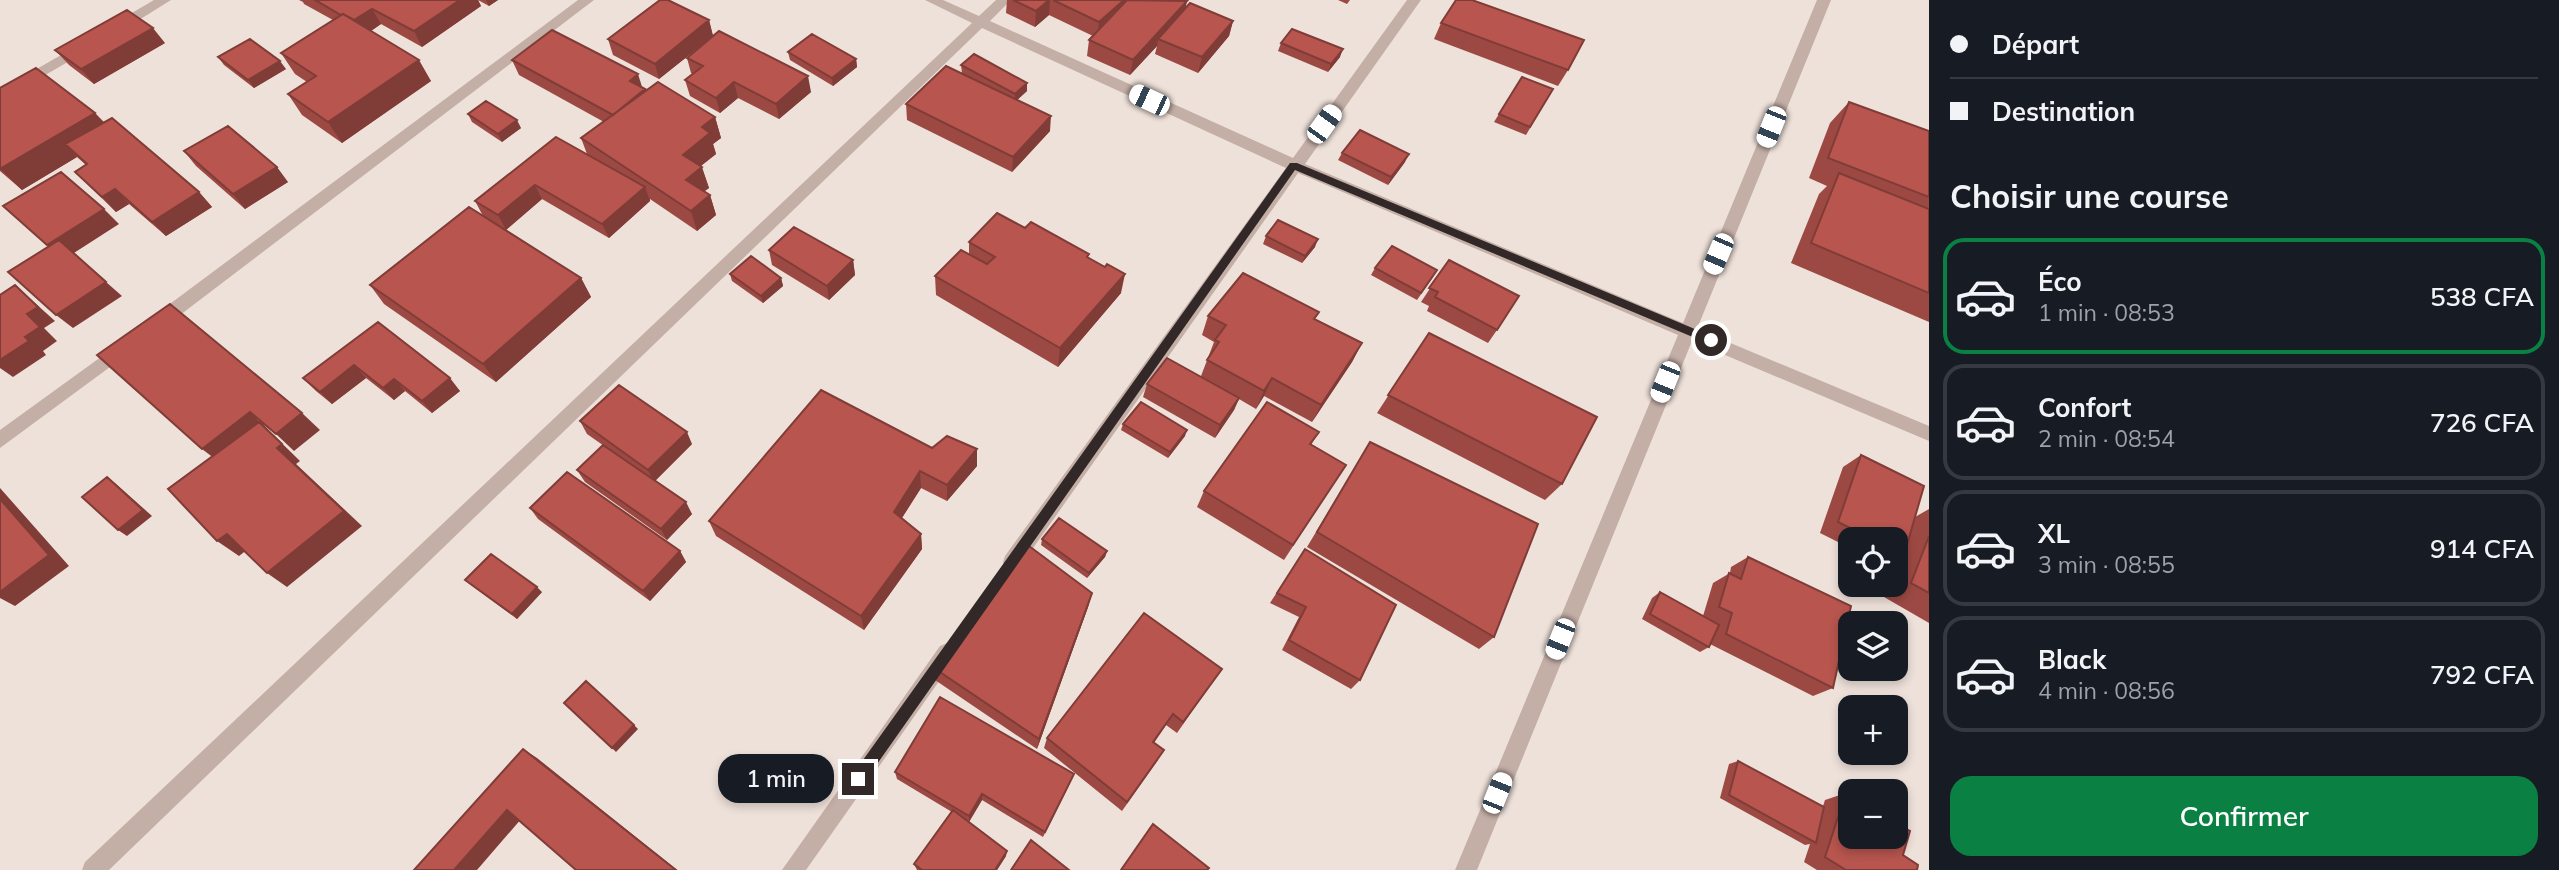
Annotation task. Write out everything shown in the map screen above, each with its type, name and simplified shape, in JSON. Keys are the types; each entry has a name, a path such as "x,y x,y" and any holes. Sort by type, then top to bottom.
{"street":[{"path":"0,96 164,0"},
{"path":"0,440 587,0"},
{"path":"932,0 1294,165 1929,434"},
{"path":"93,870 1004,0"},
{"path":"1003,575 1414,0"},
{"path":"1466,870 1824,0"},
{"path":"793,870 955,643"}],"building":[{"path":"315,0 460,0 414,31 372,9 354,20"},
{"path":"660,0 668,0 709,20 655,64 608,39"},
{"path":"1013,0 1049,0 1036,11"},
{"path":"1053,0 1124,0 1099,22"},
{"path":"1127,0 1187,1 1133,60 1089,40"},
{"path":"1456,0 1472,0 1584,40 1568,70 1441,23"},
{"path":"1190,3 1233,21 1202,57 1158,39"},
{"path":"127,10 153,28 81,69 55,50"},
{"path":"343,14 419,60 328,122 288,94 316,76 281,53"},
{"path":"1292,29 1343,49 1331,64 1281,43"},
{"path":"552,30 638,74 630,81 645,89 613,115 512,60"},
{"path":"719,31 808,76 776,104 734,82 716,98 685,80 703,66 687,58"},
{"path":"812,34 856,59 832,78 788,52"},
{"path":"250,39 280,61 248,80 218,57"},
{"path":"974,54 1027,83 1015,94 961,65"},
{"path":"946,66 1051,116 1013,157 906,104"},
{"path":"36,68 95,113 0,169 0,88"},
{"path":"1522,77 1553,89 1530,127 1499,114"},
{"path":"658,82 715,117 702,127 710,133 683,155 702,167 686,180 710,195 691,211 581,138"},
{"path":"486,101 517,120 498,134 468,114"},
{"path":"1849,102 1929,131 1929,197 1828,158"},
{"path":"112,118 199,192 152,222 115,189 102,197 75,172 87,164 65,144"},
{"path":"228,126 277,167 233,194 184,151"},
{"path":"1360,130 1409,154 1391,177 1342,153"},
{"path":"556,137 645,187 602,224 535,185 498,215 475,201"},
{"path":"61,172 104,209 47,245 3,206"},
{"path":"1839,173 1929,209 1929,293 1811,243"},
{"path":"469,207 581,278 483,364 370,285"},
{"path":"997,213 1025,228 1031,222 1089,254 1087,257 1105,267 1107,264 1125,274 1060,348 935,276 961,250 987,264 995,257 969,242"},
{"path":"1278,220 1318,239 1305,256 1266,236"},
{"path":"794,227 853,260 827,286 769,250"},
{"path":"59,240 106,282 56,315 8,272"},
{"path":"1392,246 1437,270 1421,293 1375,268"},
{"path":"751,256 781,278 761,296 730,274"},
{"path":"1449,260 1519,296 1497,330 1435,297 1438,292 1429,288"},
{"path":"1243,273 1319,312 1314,319 1362,343 1321,405 1272,378 1264,391 1207,360 1219,342 1215,340 1226,325 1208,316"},
{"path":"15,285 38,307 27,314 40,327 25,337 29,341 0,360 0,295"},
{"path":"170,304 302,413 276,434 250,412 202,449 97,355"},
{"path":"378,322 450,378 422,401 394,379 383,388 354,365 320,392 303,378"},
{"path":"1429,333 1597,417 1562,484 1388,395"},
{"path":"1167,358 1239,398 1220,425 1147,384"},
{"path":"619,385 687,432 648,470 580,421"},
{"path":"821,390 932,448 947,436 977,449 947,485 920,471 894,512 921,534 861,616 709,521"},
{"path":"1141,402 1187,430 1170,452 1123,424"},
{"path":"1267,402 1319,432 1310,444 1346,465 1293,545 1204,491"},
{"path":"259,422 282,444 277,448 344,511 267,573 227,534 217,541 168,489"},
{"path":"1370,442 1538,524 1494,637 1317,532"},
{"path":"603,445 686,502 661,529 577,470"},
{"path":"1861,455 1924,486 1908,541 1908,527 1848,527 1838,522"},
{"path":"567,472 680,551 643,591 530,508"},
{"path":"107,477 143,510 118,530 82,497"},
{"path":"0,499 49,555 0,592"},
{"path":"1059,518 1107,551 1089,573 1042,539"},
{"path":"1929,536 1929,593 1911,583"},
{"path":"1025,543 1092,593 1039,739 934,668"},
{"path":"1305,549 1396,605 1360,680 1289,640 1306,607 1277,593"},
{"path":"491,554 537,587 512,614 465,580"},
{"path":"1748,557 1851,606 1850,611 1838,611 1838,665 1833,688 1726,634 1732,613 1719,607 1729,573 1741,579"},
{"path":"1660,592 1719,625 1709,647 1650,614"},
{"path":"1144,613 1222,669 1183,722 1173,714 1153,742 1164,750 1127,802 1047,738"},
{"path":"586,681 634,725 612,748 564,703"},
{"path":"940,697 1074,774 1045,832 982,794 969,816 895,772"},
{"path":"523,749 676,870 576,870 507,810 454,870 414,870"},
{"path":"1738,761 1824,807 1816,843 1729,795"},
{"path":"953,810 1007,851 995,870 922,870 914,864"},
{"path":"1838,817 1838,849 1905,849 1903,855 1918,865 1917,870 1846,870 1825,857"},
{"path":"1153,824 1209,868 1121,870"},
{"path":"1031,840 1069,870 1011,870"}],"route":[{"path":"858,779 1294,165 1711,340"}]}
